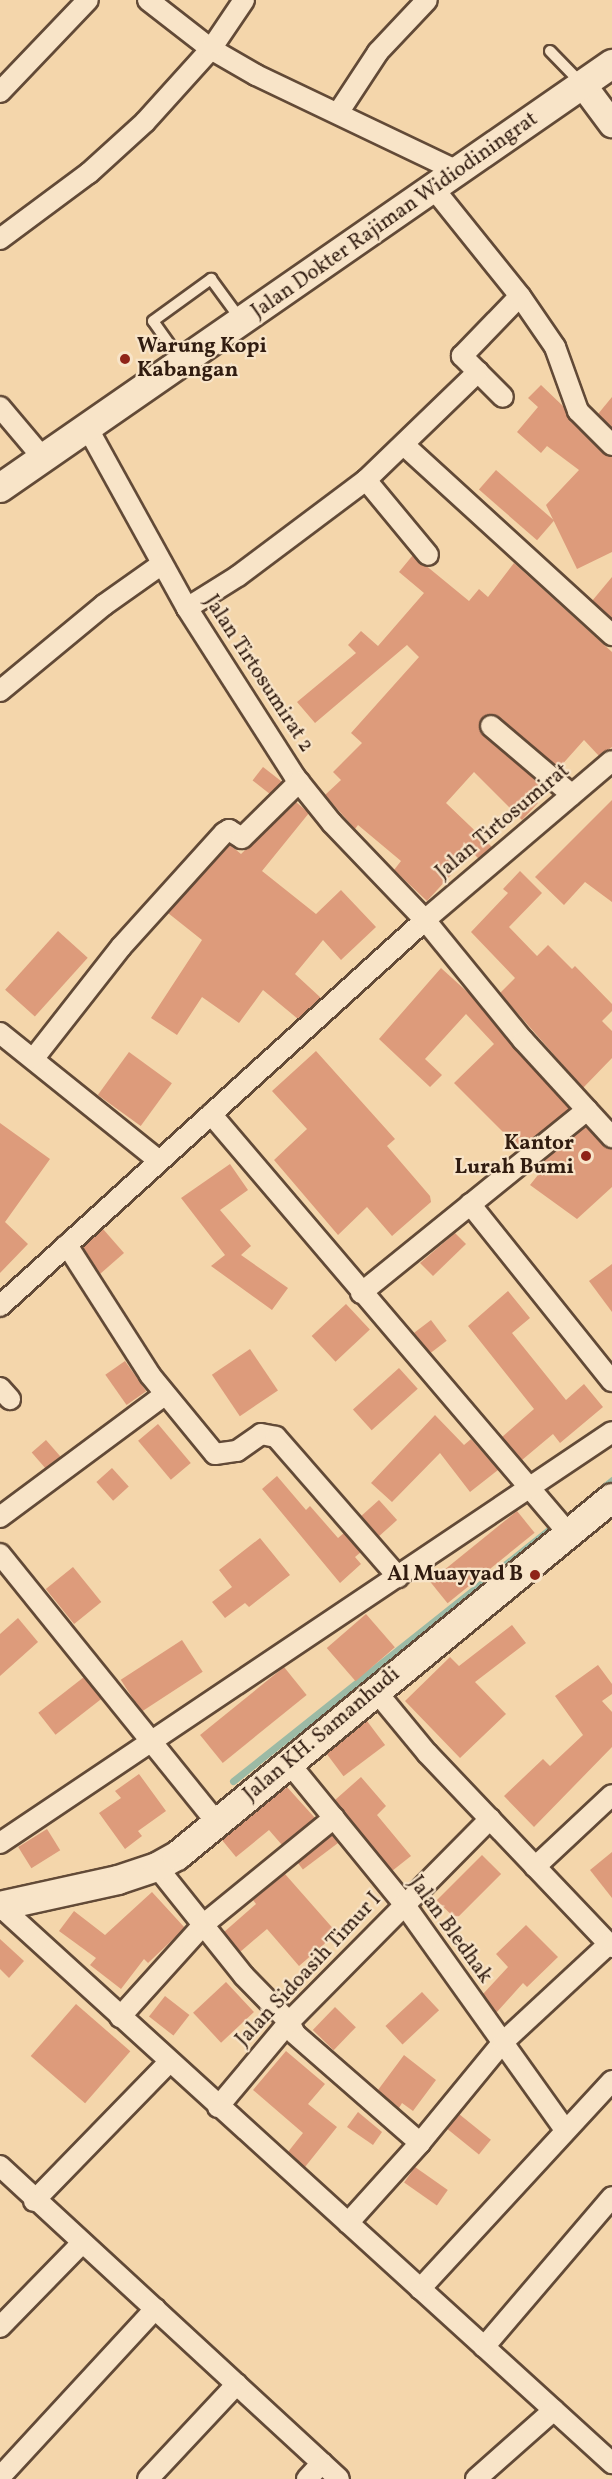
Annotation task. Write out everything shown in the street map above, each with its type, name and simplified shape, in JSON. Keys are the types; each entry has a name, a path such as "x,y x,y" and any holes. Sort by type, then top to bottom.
{"main road":[{"name":"Jalan Dokter Rajiman Widiodiningrat","path":"0,489 612,64"},
{"name":"Jalan KH. Samanhudi","path":"0,1906 157,1867 289,1763 565,1530 612,1498"}],"street":[{"path":"0,92 88,0"},
{"path":"148,0 211,49 459,172"},
{"path":"0,239 115,150 211,49 244,0"},
{"path":"338,113 378,52 427,0"},
{"path":"583,85 612,124"},
{"path":"434,189 520,296 555,347 578,411 612,445"},
{"path":"503,397 462,356 520,296"},
{"path":"187,608 238,576 366,480 478,372"},
{"path":"0,406 43,458"},
{"name":"Jalan Tirtosumirat 2","path":"87,427 187,608 299,782 332,824 425,920 523,1040 612,1137"},
{"path":"404,445 612,635"},
{"path":"366,480 428,555"},
{"path":"0,691 104,605 162,564"},
{"path":"491,726 572,795"},
{"name":"Jalan Tirtosumirat","path":"0,1306 425,920 612,761"},
{"path":"34,1058 122,947 224,833 229,830 242,838 299,782"},
{"path":"0,1033 34,1058 159,1161"},
{"path":"361,1293 587,1110"},
{"path":"211,1114 565,1530"},
{"path":"470,1204 612,1381"},
{"path":"67,1245 165,1395 215,1454 237,1451 261,1434 276,1437 398,1577"},
{"path":"0,1517 165,1395"},
{"path":"0,1843 149,1740 398,1577 612,1432"},
{"path":"0,1554 216,1822"},
{"path":"348,2223 420,2143 503,2042 610,1946 403,1728 375,1690"},
{"name":"Jalan Bledhak","path":"289,1763 404,1904 565,2130"},
{"path":"535,1867 612,1795"},
{"path":"120,2017 204,1924 334,1818"},
{"name":"Jalan Sidoasih Timur I","path":"218,2107 289,2022 490,1820"},
{"path":"157,1867 244,1976 289,2022 295,2034 420,2143"},
{"path":"0,1906 218,2107 554,2410 609,2456"},
{"path":"34,2201 169,2062"},
{"path":"420,2289 612,2081"},
{"path":"1,2168 34,2201 339,2479"},
{"path":"484,2347 612,2197"},
{"path":"0,2327 81,2244"},
{"path":"0,2477 155,2309"},
{"path":"148,2479 237,2384"},
{"path":"476,2479 554,2410"},
{"path":"308,2479 322,2463"}],"lane":[{"path":"550,51 583,85"},
{"path":"182,362 153,321 211,279 242,322"}],"building":[{"path":"541,385 564,407 570,419 604,453 612,457 612,552 577,569 546,505 579,470 547,446 541,453 517,432 538,407 528,398"},
{"path":"612,397 612,428 598,414"},
{"path":"496,470 554,521 537,540 479,490"},
{"path":"413,555 469,601 479,589 488,597 514,563 612,652 612,747 599,756 584,740 559,768 499,717 488,715 482,719 483,735 543,786 533,798 538,803 522,820 474,772 446,803 492,847 479,859 472,852 427,901 394,870 401,861 358,825 355,829 325,795 341,780 333,772 362,743 351,733 419,657 407,645 315,723 297,702 356,653 348,645 361,631 378,646 424,593 399,572"},
{"path":"612,577 612,619 592,601"},
{"path":"263,767 282,782 271,795 253,780"},
{"path":"612,800 612,902 585,882 564,905 535,877"},
{"path":"296,802 309,813 262,871 316,914 341,890 376,927 341,960 323,940 295,974 321,998 298,1019 263,990 239,1023 202,997 177,1035 151,1018 202,940 168,913 230,845 241,854"},
{"path":"520,871 542,893 509,927 537,956 548,945 572,969 575,966 612,1004 612,1011 602,1021 612,1031 612,1058 583,1088 500,993 515,978 471,932 508,893 503,889"},
{"path":"58,931 88,958 35,1016 5,990"},
{"path":"441,968 473,997 570,1109 520,1149 454,1083 494,1044 466,1014 425,1059 442,1075 430,1087 379,1039"},
{"path":"316,1051 395,1139 387,1146 430,1196 431,1202 392,1236 367,1207 338,1235 274,1160 307,1129 272,1091"},
{"path":"129,1052 172,1083 141,1126 98,1095"},
{"path":"0,1123 50,1159 5,1222 28,1244 0,1273"},
{"path":"586,1126 603,1145 612,1149 612,1187 577,1219 530,1185 542,1170 537,1166"},
{"path":"230,1164 248,1190 220,1210 251,1246 241,1255 288,1288 272,1310 211,1266 225,1255 181,1198"},
{"path":"103,1229 124,1253 100,1274 83,1247"},
{"path":"455,1233 466,1244 433,1276 420,1263"},
{"path":"612,1264 612,1312 589,1281"},
{"path":"508,1291 530,1318 512,1333 566,1400 584,1384 603,1407 560,1443 553,1434 522,1460 502,1437 534,1409 468,1326"},
{"path":"346,1304 370,1330 335,1362 312,1336"},
{"path":"431,1320 447,1341 430,1353 414,1333"},
{"path":"250,1349 278,1390 240,1416 212,1375"},
{"path":"125,1361 146,1391 127,1405 105,1375"},
{"path":"399,1368 418,1389 372,1430 353,1409"},
{"path":"435,1415 464,1445 471,1439 498,1470 470,1492 440,1453 392,1502 371,1483"},
{"path":"158,1424 191,1463 171,1480 138,1441"},
{"path":"46,1440 61,1457 47,1470 32,1452"},
{"path":"112,1468 129,1487 113,1501 96,1482"},
{"path":"277,1476 306,1510 310,1506 338,1538 344,1533 361,1552 355,1557 361,1564 340,1583 262,1489"},
{"path":"379,1500 397,1520 379,1536 361,1516"},
{"path":"517,1511 535,1533 448,1603 430,1581"},
{"path":"260,1538 290,1575 249,1607 245,1603 225,1618 212,1602 232,1587 219,1570"},
{"path":"73,1567 101,1602 74,1624 46,1589"},
{"path":"366,1614 395,1647 356,1681 327,1648"},
{"path":"18,1618 38,1642 0,1676 0,1634"},
{"path":"512,1625 526,1643 475,1682 506,1714 460,1758 405,1701 450,1657 459,1666"},
{"path":"182,1640 203,1672 141,1712 121,1680"},
{"path":"598,1665 612,1684 612,1694 602,1701 612,1712 612,1747 534,1827 504,1796 543,1759 550,1766 583,1735 555,1696"},
{"path":"284,1667 307,1695 223,1763 200,1735"},
{"path":"84,1677 101,1699 56,1735 38,1713"},
{"path":"367,1721 385,1745 344,1776 325,1752"},
{"path":"139,1774 166,1811 138,1831 142,1836 125,1849 99,1813 121,1798 115,1791"},
{"path":"361,1777 386,1806 377,1815 411,1856 392,1871 335,1800"},
{"path":"287,1787 315,1818 282,1845 269,1830 236,1857 222,1840"},
{"path":"47,1829 60,1850 31,1868 18,1847"},
{"path":"332,1835 338,1843 303,1869 297,1861"},
{"path":"612,1852 612,1898 590,1870"},
{"path":"482,1855 501,1874 456,1919 437,1900"},
{"path":"285,1874 337,1933 299,1966 267,1929 240,1952 224,1932 256,1904 253,1900"},
{"path":"152,1892 185,1928 148,1963 144,1959 121,1989 90,1965 96,1958 59,1931 74,1911 105,1935"},
{"path":"526,1925 558,1957 527,1987 523,1983 496,2013 483,1994 508,1967 496,1954"},
{"path":"0,1939 24,1961 9,1978 0,1969"},
{"path":"226,1982 254,2012 221,2043 193,2013"},
{"path":"422,1992 439,2010 402,2044 385,2026"},
{"path":"165,1996 189,2015 173,2036 149,2016"},
{"path":"76,2004 130,2051 85,2103 31,2056"},
{"path":"335,2007 356,2027 334,2050 313,2030"},
{"path":"286,2051 325,2084 308,2104 337,2127 305,2167 288,2152 303,2133 253,2090"},
{"path":"404,2055 436,2080 413,2111 402,2103 399,2108 378,2090"},
{"path":"358,2112 382,2132 373,2145 347,2127"},
{"path":"459,2114 491,2140 479,2155 447,2129"},
{"path":"415,2167 448,2190 437,2206 404,2183"}],"waterway":[{"path":"599,1491 612,1480"},
{"path":"233,1781 557,1523"}],"place":[{"name":"Warung Kopi Kabangan","path":"125,359"},
{"name":"Kantor Lurah Bumi","path":"586,1156"},
{"name":"Al Muayyad B","path":"535,1575"}]}
